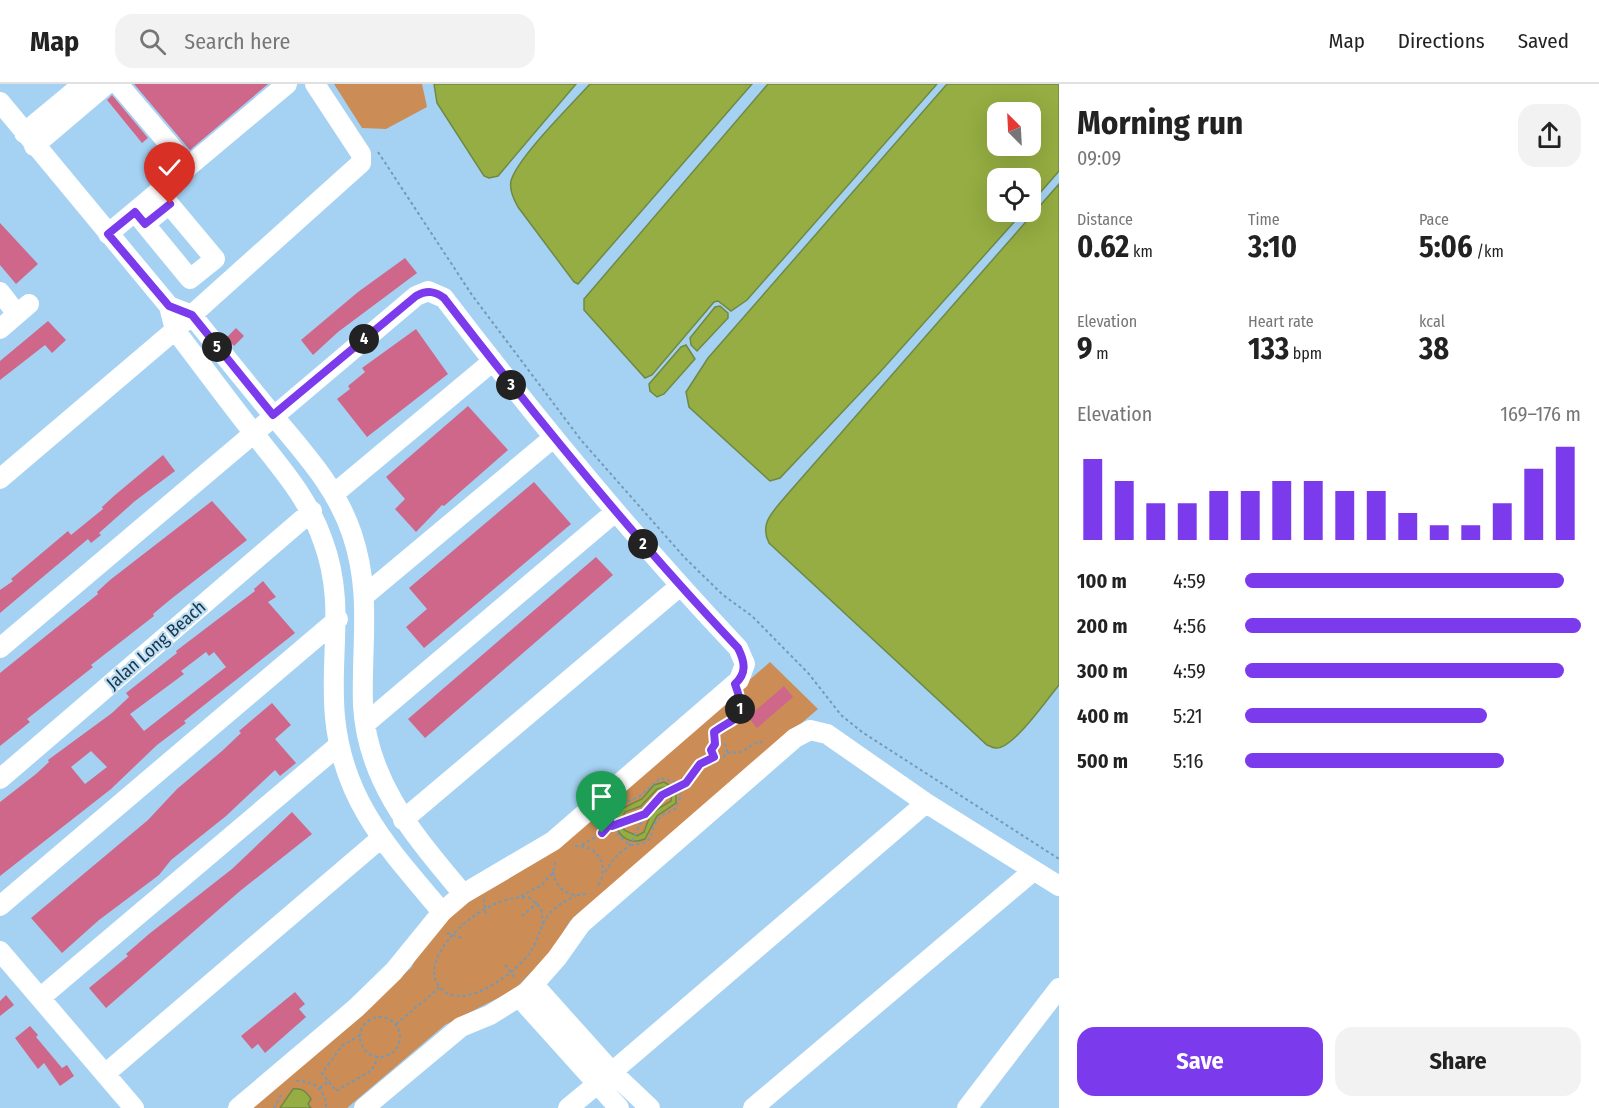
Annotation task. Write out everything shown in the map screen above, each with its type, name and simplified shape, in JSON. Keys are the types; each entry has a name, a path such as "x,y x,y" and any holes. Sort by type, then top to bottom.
{"street":[{"path":"29,140 83,84"},
{"path":"29,140 107,84"},
{"path":"104,229 180,157 118,84"},
{"path":"104,229 140,218 287,84"},
{"path":"0,479 175,330 361,163 361,154 315,84"},
{"path":"0,102 29,140 169,306 175,330 294,483 312,511 333,577 338,620 335,716 339,745 351,784 380,839 442,912"},
{"path":"0,292 23,309 0,328"},
{"path":"0,648 273,415 423,293 432,292 444,298 553,438 615,512 738,648 744,664 744,672 735,684 553,841 463,894 442,912 394,971 364,1001 238,1108"},
{"path":"169,306 192,315 315,465 335,493 352,533 362,569 366,623 365,724 374,761 389,798 403,820 463,894"},
{"path":"335,493 493,362"},
{"path":"364,596 553,438"},
{"name":"Jalan Long Beach","path":"0,779 312,511"},
{"path":"365,724 615,512"},
{"path":"403,820 680,586"},
{"path":"0,906 338,620"},
{"path":"364,1108 461,1027 490,1015 527,992 581,924 803,733 819,731 926,803 1059,886"},
{"path":"40,998 339,745"},
{"path":"612,1072 926,803"},
{"path":"105,1074 380,839"},
{"path":"753,1108 1033,871"},
{"path":"0,951 134,1108"},
{"path":"967,1108 1059,988"},
{"path":"527,992 650,1108"},
{"path":"527,992 596,1085 619,1108"},
{"path":"568,1108 596,1085"}],"path":[{"path":"374,147 472,295 518,359 581,440 685,558 723,595 752,616 809,674 841,714 862,732 1059,859"},
{"path":"714,757 711,750 715,744 714,732 732,723 740,711 740,698 735,684"},
{"path":"557,857 553,872 542,885 521,896 485,907 452,936 436,963 434,977 439,988 448,994 467,994 486,988 512,974 533,947 543,924 556,907 576,896 594,890 615,857 630,844 645,814 662,795 691,779 700,764 714,757 724,757 727,753 741,752 759,741 777,754"},
{"path":"715,744 723,743 727,753"},
{"path":"616,808 613,825 618,836 630,844 639,845 651,838 659,818 676,808 681,795 674,782 660,778 639,797 622,804"},
{"path":"582,846 613,825 645,814"},
{"path":"568,847 582,846 596,852 603,865 604,873"},
{"path":"553,872 558,885 576,896"},
{"path":"521,896 537,903 544,915 543,924"},
{"path":"522,916 537,903"},
{"path":"505,965 512,974"},
{"path":"396,1024 439,988"},
{"path":"385,1017 396,1024 401,1035 398,1048 389,1056 378,1057 364,1050 360,1035 363,1025 372,1018 385,1017"},
{"path":"360,1035 342,1046 322,1073 330,1080 336,1091 372,1070 378,1057"},
{"path":"320,1089 330,1080"},
{"path":"274,1108 288,1084 295,1081 313,1083 320,1089 326,1097 326,1108"}],"shaded area":[{"path":"334,84 422,84 427,107 386,129 362,128"},
{"path":"434,84 576,84 498,176 489,178 484,176 437,103"},
{"path":"590,84 752,84 578,284 574,282 518,207 512,195 511,181 515,171 534,145"},
{"path":"768,84 937,84 747,300 731,311 718,301 714,302 652,375 645,378 584,310 584,299"},
{"path":"947,84 1059,84 1059,171 1041,192 1041,168 987,168 987,222 1014,222 881,371 780,478 770,481 689,407 686,392 708,358"},
{"path":"1059,184 1059,685 1021,732 1003,746 995,748 987,745 769,543 766,529 769,518 785,497 1026,222 1041,222 1041,205"},
{"path":"720,306 728,313 728,318 697,351 691,345 690,338 715,307"},
{"path":"686,345 695,359 664,394 657,397 650,391 649,384 681,347"},
{"path":"770,662 818,709 570,921 551,952 514,990 445,1025 347,1108 248,1108 411,968 438,928 462,905 489,886 548,854"},
{"path":"664,782 676,789 676,803 657,816 645,839 630,841 619,833 615,823 619,810 642,799 654,785","holes":["666,787 672,793 671,801 651,813 644,832 637,836 624,830 621,820 625,812 641,806 657,789"]},
{"path":"293,1089 307,1094 311,1099 308,1104 311,1108 280,1108"}],"building":[{"path":"134,84 268,84 190,150"},
{"path":"112,95 148,138 142,143 107,100"},
{"path":"0,223 38,264 16,284 0,265"},
{"path":"405,258 417,273 338,332 313,355 301,340 358,292"},
{"path":"48,321 66,340 52,353 45,345 0,380 0,361"},
{"path":"236,328 244,336 234,346 226,338"},
{"path":"416,329 448,374 367,437 337,399 350,389 348,386 365,372 362,368"},
{"path":"468,406 508,450 444,506 442,505 416,532 395,509 405,499 386,477"},
{"path":"163,455 175,471 135,501 99,533 101,535 91,543 88,539 0,613 0,590 13,581 11,579 68,531 71,535 103,509 102,507 115,495"},
{"path":"534,482 571,524 424,648 406,627 427,609 409,588"},
{"path":"212,501 247,540 91,665 93,667 27,719 30,722 0,746 0,673 98,594 97,592 110,580"},
{"path":"596,557 613,575 425,738 408,719"},
{"path":"263,581 276,597 268,602 295,633 184,721 186,723 157,745 111,789 0,876 0,802 36,774 49,762 48,760 112,713 129,697 126,693 177,653 176,651 255,591 254,589","holes":["206,652 209,656 214,652 226,667 144,731 130,714 184,674 181,671","91,751 107,767 85,784 71,767"]},
{"path":"784,686 793,697 757,728 748,717"},
{"path":"272,703 291,725 275,739 296,763 280,776 275,770 226,816 171,860 159,875 99,920 62,953 31,918 148,820 177,789 222,751 241,733 239,731"},
{"path":"292,812 312,834 240,891 106,1008 89,988 128,956 126,954 149,934 232,869"},
{"path":"295,992 305,1004 299,1009 306,1017 265,1053 258,1044 252,1049 241,1036"},
{"path":"6,995 14,1005 0,1016 0,1001"},
{"path":"30,1026 38,1035 36,1037 62,1068 67,1065 74,1076 60,1086 44,1063 38,1069 15,1038"}],"route":[{"path":"170,204 145,224 135,212 108,234 169,306 192,315 273,415 416,296 428,291 438,294 444,298 553,438 615,512 738,648 744,664 744,672 735,684 740,698 740,711 732,723 714,732 715,744 711,750 714,757 700,764 686,783 662,795 645,814 612,826 611,823 602,833"}]}
